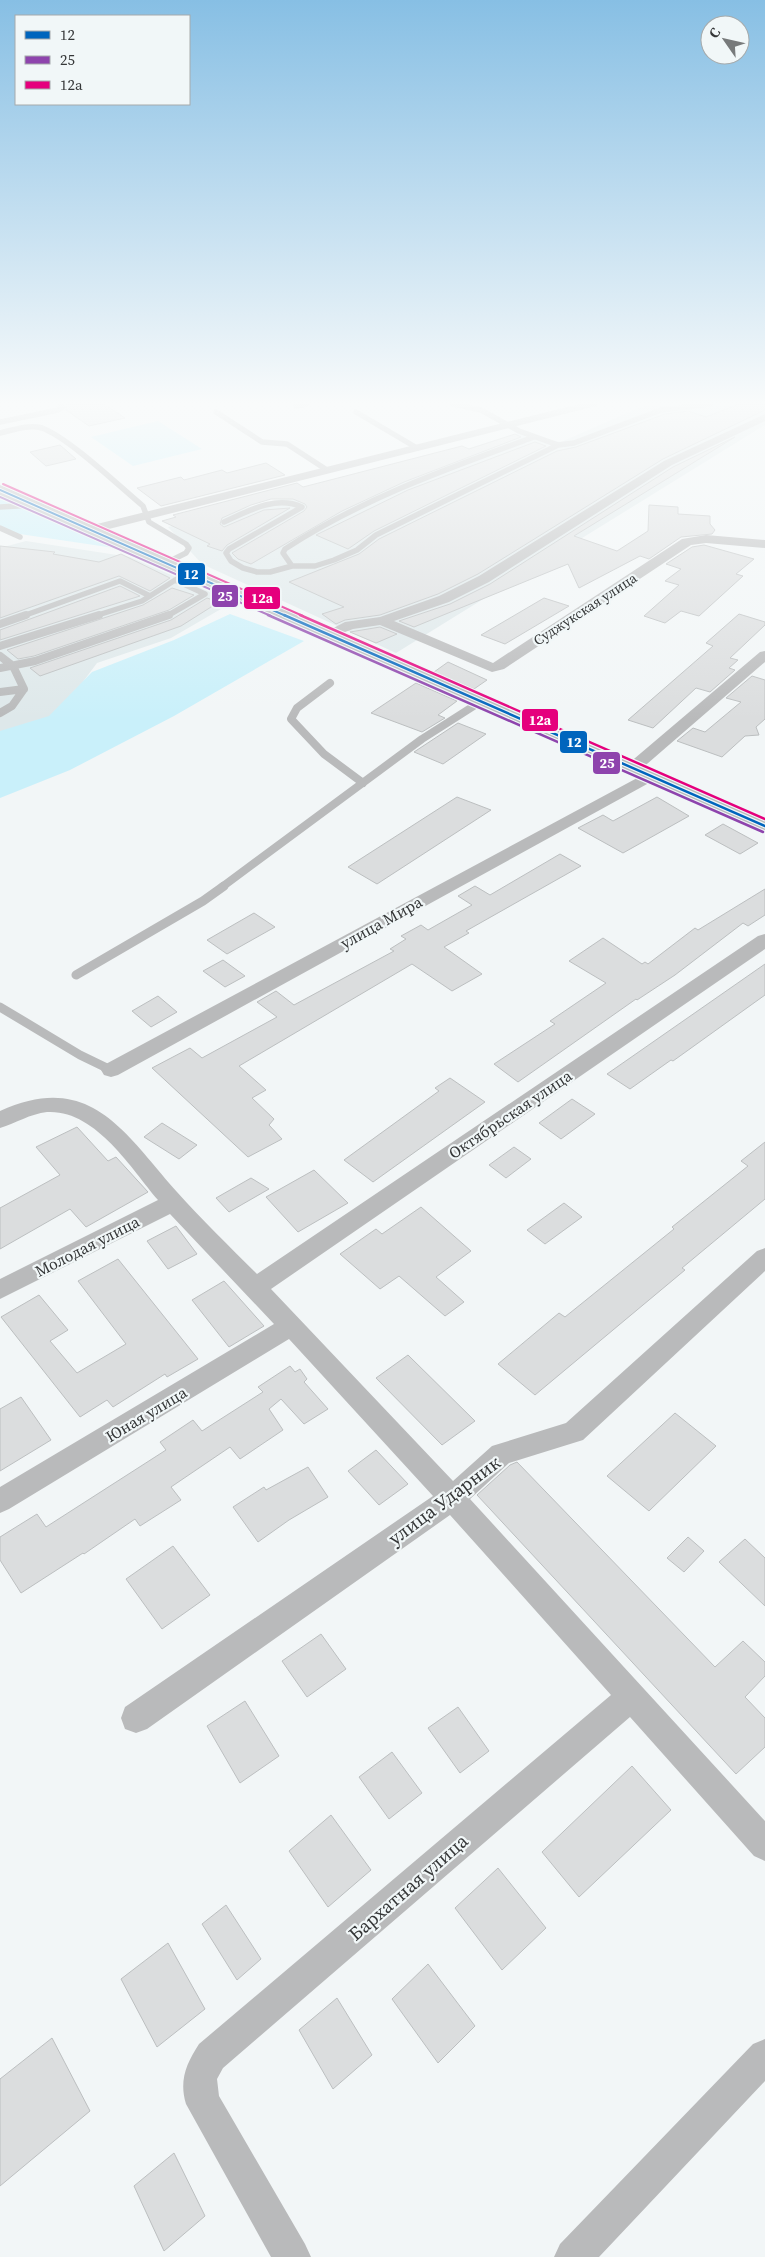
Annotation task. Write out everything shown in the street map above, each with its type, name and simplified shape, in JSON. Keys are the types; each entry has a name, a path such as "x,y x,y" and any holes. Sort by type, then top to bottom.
{"street":[{"path":"46,509 166,563 181,576 327,635 643,771 765,826"},
{"path":"93,530 172,509"},
{"path":"327,635 350,625 382,621 444,599 484,579 595,509"},
{"name":"Суджукская улица","path":"382,621 492,668 499,666 687,542 706,539 765,544"},
{"name":"улица Мира","path":"111,1070 643,771 765,655"},
{"name":"Октябрьская улица","path":"255,1288 765,940"},
{"path":"0,1120 32,1106 54,1103 74,1107 93,1117 116,1138 173,1202 292,1326 452,1498 765,1845"},
{"name":"Молодая улица","path":"0,1290 173,1202"},
{"name":"улица Ударник","path":"136,1718 452,1498 501,1454 574,1432 765,1257"},
{"name":"Юная улица","path":"0,1501 292,1326"},
{"name":"Бархатная улица","path":"292,2257 204,2104 198,2088 201,2070 211,2056 632,1696"},
{"path":"573,2257 765,2056"}],"lane":[{"path":"144,509 149,522 186,544 189,548 186,553 166,563"},
{"path":"224,522 251,509"},
{"path":"292,566 276,572 256,573 245,569 228,558 226,553 229,548 299,509"},
{"path":"356,509 323,524 285,549 283,553 285,558 292,566 299,569 341,558 357,550 376,535 429,509"},
{"path":"0,528 20,537"},
{"path":"0,646 142,601 181,576 205,594 168,616 35,661 0,668"},
{"path":"0,624 120,581 150,596"},
{"path":"0,656 13,666 24,689"},
{"path":"330,683 297,708 292,719 318,750 341,770 363,783"},
{"path":"0,692 24,689"},
{"path":"0,713 12,706 24,689"},
{"path":"76,976 203,901 422,739 480,702"},
{"path":"0,1007 111,1070"}],"shaded area":[{"path":"0,509 25,509 121,549 13,533 0,527"},
{"path":"240,509 629,509 396,653 202,564 168,527"},
{"path":"26,541 130,557 233,602 171,638 97,663 58,715 0,735 0,548"},
{"path":"230,614 304,641 174,716 70,770 0,798 0,731 49,716 92,672 174,640"}],"building":[{"path":"195,509 241,509 222,518 220,524 224,527 264,510 288,509 227,545 222,551 207,546 210,544 162,521 176,517 173,515"},
{"path":"305,509 346,509 251,564 238,559 232,553"},
{"path":"368,509 418,509 374,531 348,549 316,535"},
{"path":"439,509 582,509 478,574 438,594 380,615 345,620 336,624 322,614 344,607 289,582 359,554 379,539"},
{"path":"607,509 617,509 574,536 617,551 648,531 649,509 678,509 678,514 710,516 710,524 715,530 712,534 681,537 649,559 640,556 579,588 568,564 414,627 399,621 450,604 490,584"},
{"path":"704,545 754,559 736,574 743,576 699,616 681,611 665,623 644,616 679,585 665,581 681,569 666,564 692,547"},
{"path":"0,546 55,552 53,554 99,562 121,554 170,578 150,591 119,576 0,618"},
{"path":"120,586 140,596 0,640 0,630"},
{"path":"172,588 194,595 169,610 34,656 18,659 7,650 143,605"},
{"path":"207,598 219,602 181,626 40,676 30,668 171,620"},
{"path":"544,598 569,606 505,644 481,635"},
{"path":"739,614 765,622 765,625 730,658 738,660 729,668 735,670 710,692 696,688 653,728 628,720 713,646 706,643"},
{"path":"380,627 397,634 376,643 350,632"},
{"path":"448,662 487,680 474,689 434,672"},
{"path":"752,676 765,680 765,719 756,727 759,735 745,736 722,757 677,741 693,728 705,732 741,702 726,698"},
{"path":"416,683 457,701 438,715 445,718 422,732 371,713"},
{"path":"458,723 486,734 443,764 414,752"},
{"path":"457,797 491,810 377,884 348,867"},
{"path":"657,797 689,816 623,853 578,828 603,815 613,821"},
{"path":"723,824 758,843 740,854 705,835"},
{"path":"560,854 581,866 466,931 469,933 444,947 482,974 452,991 412,964 239,1066 266,1090 252,1098 274,1119 269,1125 282,1139 248,1157 152,1068 190,1048 202,1058 277,1017 257,1002 276,991 294,1005 394,951 390,949 406,939 401,936 421,925 428,930 472,905 458,896 475,886 490,895"},
{"path":"765,889 765,915 748,926 743,923 675,975 636,999 518,1082 494,1064 555,1024 550,1021 606,983 569,961 603,938 642,964 645,962 648,964 695,928 698,930"},
{"path":"254,913 275,927 227,954 207,940"},
{"path":"223,960 245,976 225,987 203,971"},
{"path":"765,964 765,995 673,1061 671,1060 630,1089 607,1074"},
{"path":"158,996 177,1012 151,1027 132,1011"},
{"path":"450,1078 485,1102 373,1182 344,1160 439,1091 435,1088"},
{"path":"572,1099 595,1114 561,1139 539,1123"},
{"path":"162,1123 197,1145 179,1159 144,1137"},
{"path":"77,1127 108,1161 116,1157 148,1192 86,1227 70,1209 0,1249 0,1208 60,1175 36,1147"},
{"path":"765,1142 765,1199 682,1268 685,1270 535,1395 498,1364 559,1313 565,1317 674,1229 672,1227 748,1166 741,1161"},
{"path":"514,1147 531,1159 506,1178 489,1165"},
{"path":"314,1170 348,1203 298,1232 266,1197"},
{"path":"251,1178 269,1189 229,1212 216,1198"},
{"path":"564,1203 582,1217 545,1244 527,1230"},
{"path":"421,1207 471,1251 436,1277 464,1302 445,1316 399,1276 380,1289 340,1254 376,1229 382,1234"},
{"path":"176,1226 197,1254 168,1269 147,1241"},
{"path":"118,1259 198,1359 167,1377 165,1374 113,1407 107,1400 80,1417 1,1317 39,1295 68,1330 50,1341 77,1373 126,1344 78,1281"},
{"path":"224,1281 264,1326 229,1347 192,1300"},
{"path":"408,1355 475,1421 442,1445 376,1378"},
{"path":"290,1366 295,1372 300,1369 307,1379 304,1382 328,1409 304,1424 281,1399 269,1409 283,1430 240,1459 230,1447 171,1487 181,1500 140,1526 135,1519 84,1554 21,1593 0,1560 0,1537 37,1514 46,1527 166,1450 160,1442 193,1420 202,1431 263,1392 258,1387"},
{"path":"21,1397 51,1440 0,1471 0,1409"},
{"path":"675,1413 716,1446 649,1511 607,1476"},
{"path":"376,1450 408,1484 379,1505 348,1471"},
{"path":"517,1462 715,1667 743,1641 765,1662 765,1676 745,1697 765,1718 765,1747 736,1774 477,1495 510,1465"},
{"path":"308,1467 328,1497 289,1520 258,1542 233,1507 264,1487 266,1490"},
{"path":"688,1537 704,1551 684,1572 667,1558"},
{"path":"745,1539 765,1558 765,1606 719,1562"},
{"path":"173,1546 210,1595 162,1629 126,1579"},
{"path":"321,1634 346,1669 307,1697 282,1661"},
{"path":"245,1701 279,1756 240,1783 207,1726"},
{"path":"458,1707 489,1751 460,1773 428,1728"},
{"path":"392,1752 422,1793 389,1819 359,1777"},
{"path":"632,1766 671,1810 579,1897 542,1852"},
{"path":"331,1815 371,1870 328,1907 289,1851"},
{"path":"498,1868 546,1928 502,1970 455,1908"},
{"path":"226,1905 261,1959 237,1980 202,1924"},
{"path":"168,1943 205,2009 157,2047 121,1979"},
{"path":"428,1964 475,2026 438,2063 392,1999"},
{"path":"337,1998 372,2055 333,2089 299,2030"},
{"path":"52,2038 90,2111 0,2186 0,2079"},
{"path":"174,2153 205,2216 164,2251 134,2186"}],"transit line":[{"name":"25","path":"28,509 763,832"},
{"name":"12","path":"44,509 765,826"},
{"name":"12а","path":"61,509 765,819"}]}
